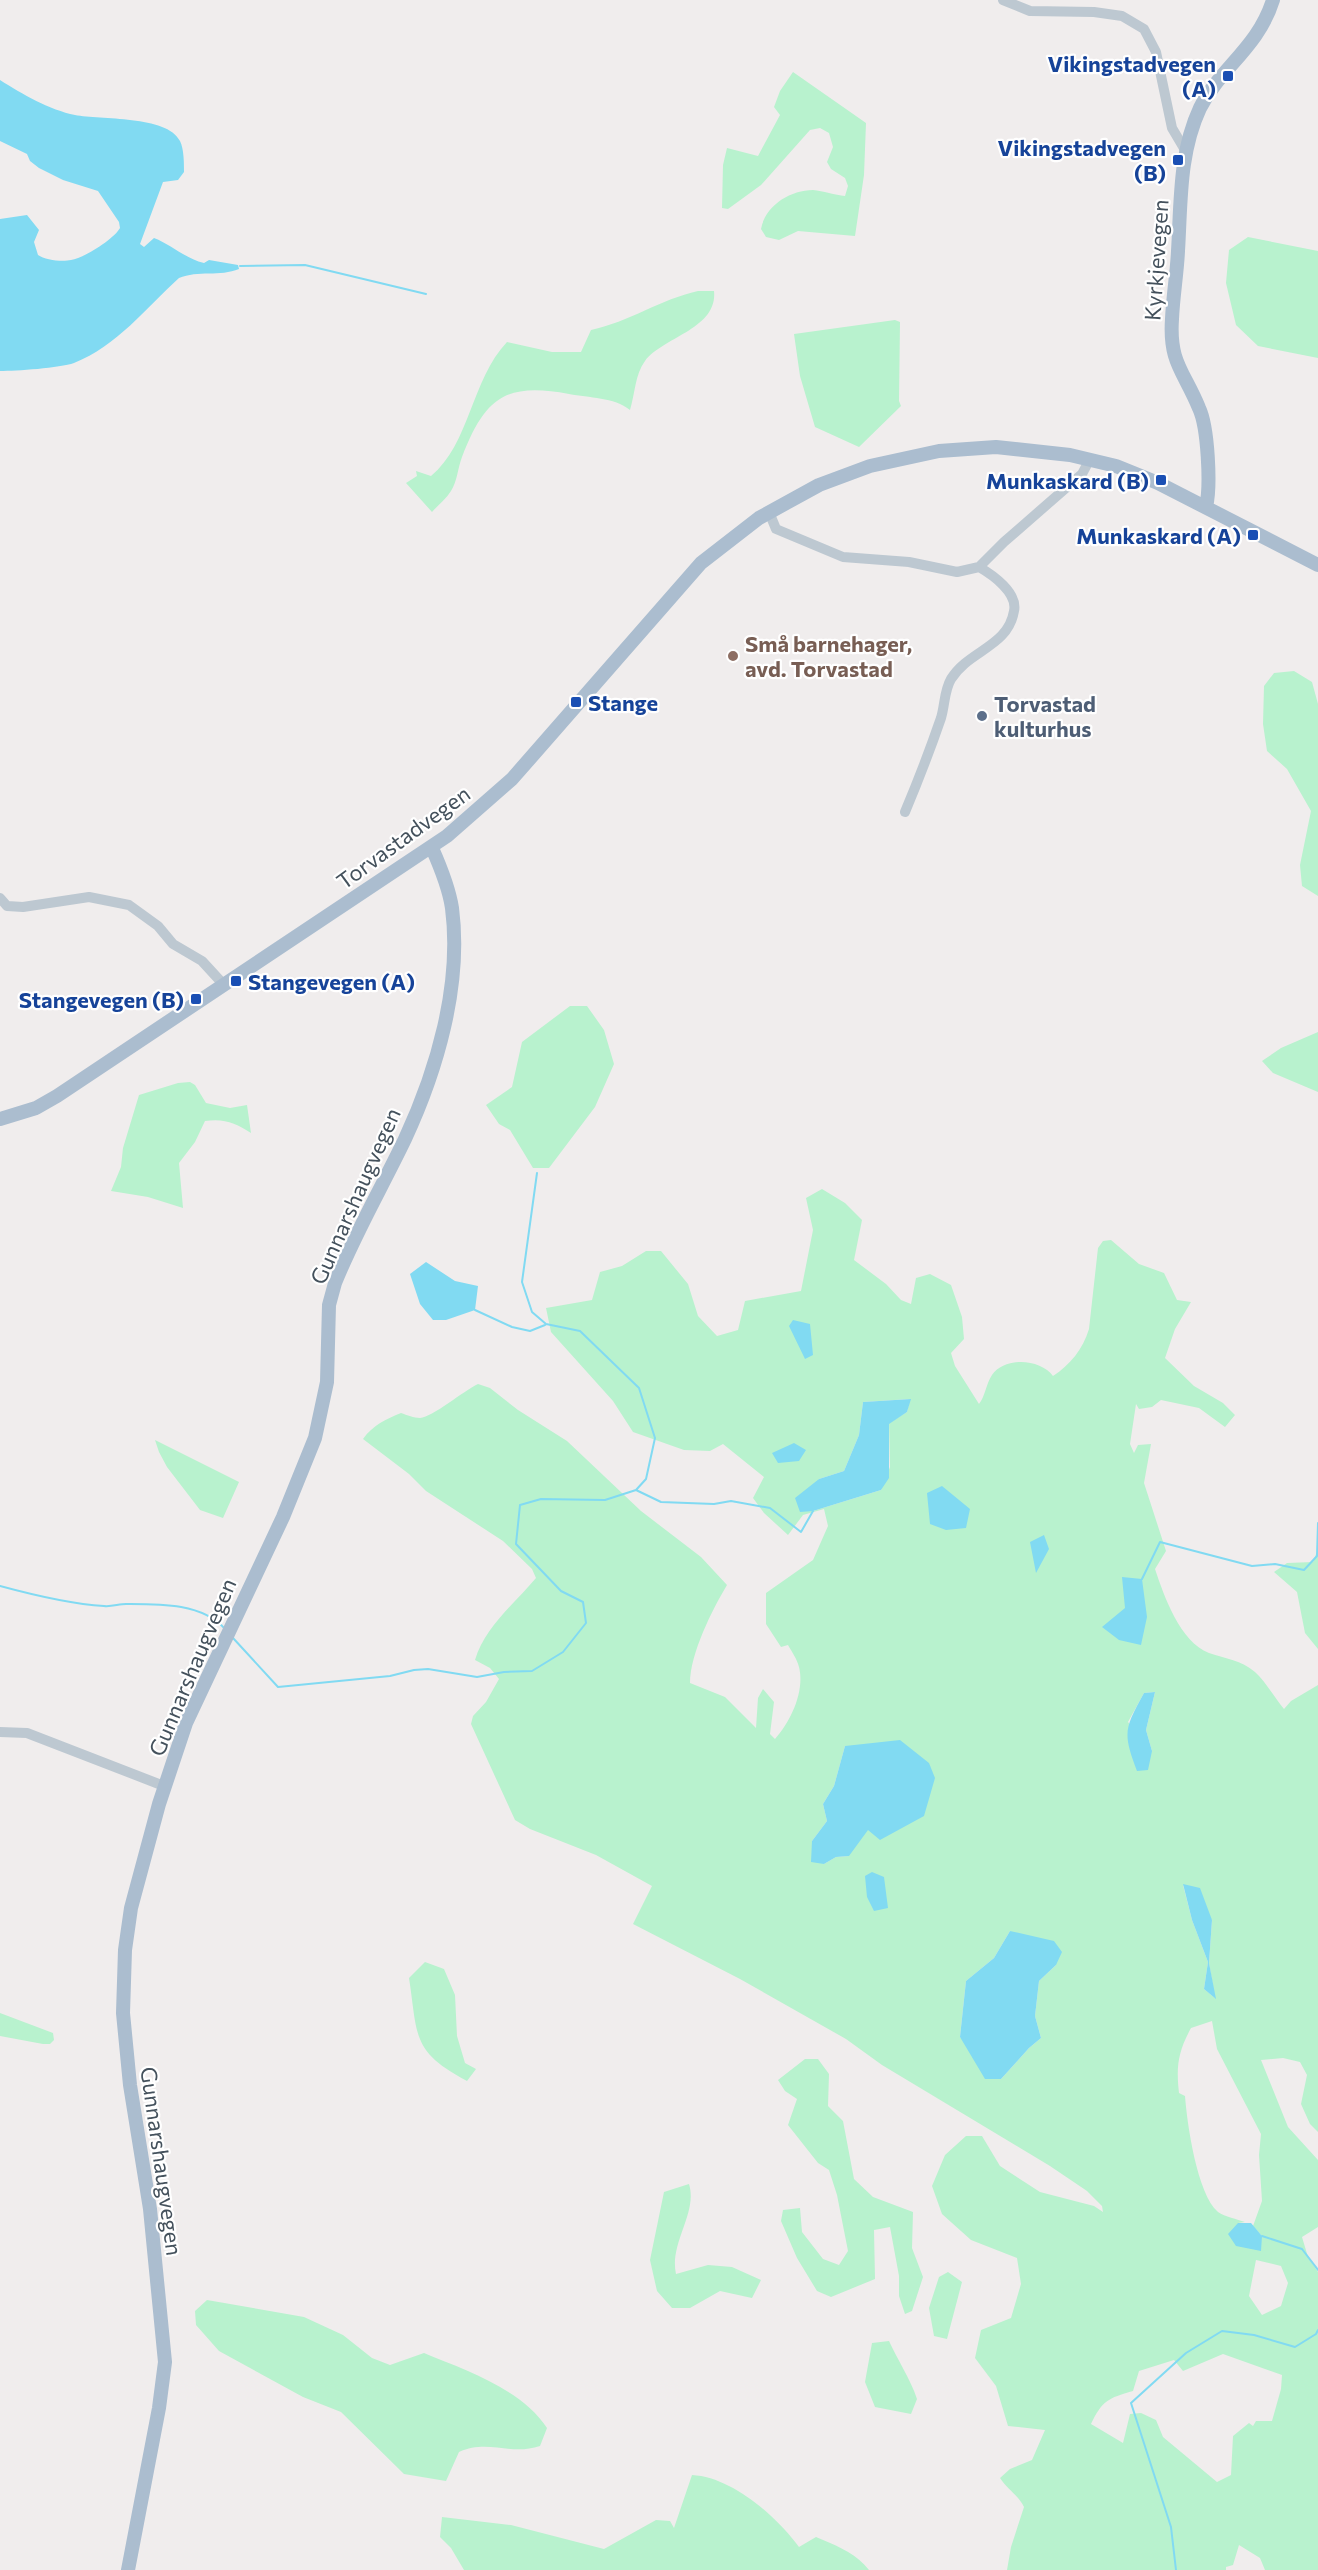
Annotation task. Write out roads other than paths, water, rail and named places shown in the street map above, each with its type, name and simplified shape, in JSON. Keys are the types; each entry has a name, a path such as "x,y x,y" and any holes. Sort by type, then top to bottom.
{"main road":[{"name":"Kyrkjevegen","path":"1206,507 1208,485 1205,425 1200,409 1181,375 1173,351 1172,320 1185,150 1201,106 1213,88 1256,37 1273,0"},
{"name":"Torvastadvegen","path":"0,1119 36,1108 57,1096 432,848 512,779 701,563 769,512 811,489 845,475 913,455 996,447 1045,451 1090,459 1136,474 1318,564"},
{"name":"Gunnarshaugvegen","path":"128,2570 159,2408 165,2362 150,2210 129,2076 123,1986 125,1950 132,1908 165,1786 186,1723 315,1438 327,1382 329,1305 335,1283 405,1139 423,1097 438,1049 449,993 453,930 452,907 432,848"}],"street":[{"path":"1003,0 1030,11 1094,12 1122,16 1144,29 1155,52 1172,128 1185,150"},
{"path":"769,512 777,530 843,557 909,562 957,572 979,567 1004,542 1082,474 1090,459"},
{"path":"905,812 924,770 951,679 962,664 998,642 1009,630 1015,609 1012,596 991,574 979,567"},
{"path":"0,898 7,906 23,907 89,897 129,906 158,926 173,944 202,961 224,985"},
{"path":"0,1732 27,1732 165,1786"}],"water":[{"path":"0,80 36,101 66,113 132,120 162,127 173,133 181,144 184,172 178,180 163,182 140,244 144,247 154,238 197,261 204,263 209,260 238,265 239,269 179,278 117,337 90,356 74,363 49,368 0,371 0,219 27,215 39,230 34,242 38,255 58,261 77,259 91,252 112,237 120,228 119,222 98,191 63,180 39,168 30,161 27,154 0,141"},
{"path":"426,1262 455,1281 478,1286 475,1310 446,1320 433,1320 420,1304 410,1274"},
{"path":"793,1320 810,1324 813,1355 805,1359 789,1326"},
{"path":"911,1399 907,1412 889,1424 889,1478 881,1490 813,1511 800,1512 795,1498 819,1479 844,1471 859,1435 863,1402"},
{"path":"794,1443 806,1450 799,1461 778,1463 772,1453"},
{"path":"942,1486 970,1509 966,1528 946,1530 930,1524 927,1493"},
{"path":"1044,1535 1049,1549 1036,1573 1030,1542"},
{"path":"1122,1577 1142,1579 1147,1617 1141,1645 1119,1640 1102,1627 1125,1608"},
{"path":"1155,1692 1146,1730 1152,1751 1148,1770 1137,1771 1129,1747 1129,1723 1144,1693"},
{"path":"900,1740 929,1763 935,1778 924,1816 880,1840 868,1830 849,1856 836,1857 824,1864 811,1862 812,1841 827,1821 823,1804 834,1786 845,1746"},
{"path":"872,1872 884,1877 888,1908 874,1911 867,1897 865,1876"},
{"path":"1183,1884 1200,1888 1212,1920 1209,1963 1216,1999 1204,1989 1208,1962 1192,1920"},
{"path":"1010,1931 1054,1941 1062,1952 1056,1965 1039,1981 1035,2016 1041,2038 1001,2079 985,2079 960,2037 966,1981 994,1958"},
{"path":"1238,2223 1251,2223 1262,2236 1261,2251 1236,2246 1228,2234"}],"waterway":[{"path":"240,266 305,265 426,294"},
{"path":"233,1638 278,1687 390,1676 428,1669 477,1677 504,1672 532,1671 563,1652 586,1623 583,1602 561,1591 516,1544 520,1505 541,1499 605,1500 636,1490 646,1479 655,1438 639,1388 580,1331 546,1324 532,1312 522,1282 537,1173"},
{"path":"475,1310 512,1327 530,1331 545,1325"},
{"path":"636,1490 661,1502 714,1504 731,1501 770,1508 801,1532 813,1511"},
{"path":"1142,1579 1160,1542 1252,1566 1275,1564 1304,1570 1317,1556 1318,1523"},
{"path":"0,1586 51,1599 91,1605 152,1604 179,1607 204,1614 225,1629"},
{"path":"1262,2236 1302,2249 1318,2270"},
{"path":"1176,2570 1171,2527 1131,2403 1186,2353 1222,2331 1254,2335 1295,2347 1316,2334 1318,2330"}],"place":[{"name":"Vikingstadvegen (A)","path":"1228,76"},
{"name":"Vikingstadvegen (B)","path":"1178,160"},
{"name":"Munkaskard (B)","path":"1161,480"},
{"name":"Munkaskard (A)","path":"1253,535"},
{"name":"Små barnehager, avd. Torvastad","path":"733,656"},
{"name":"Stange","path":"576,702"},
{"name":"Torvastad kulturhus","path":"982,716"},
{"name":"Stangevegen (A)","path":"236,981"},
{"name":"Stangevegen (B)","path":"196,999"}]}
